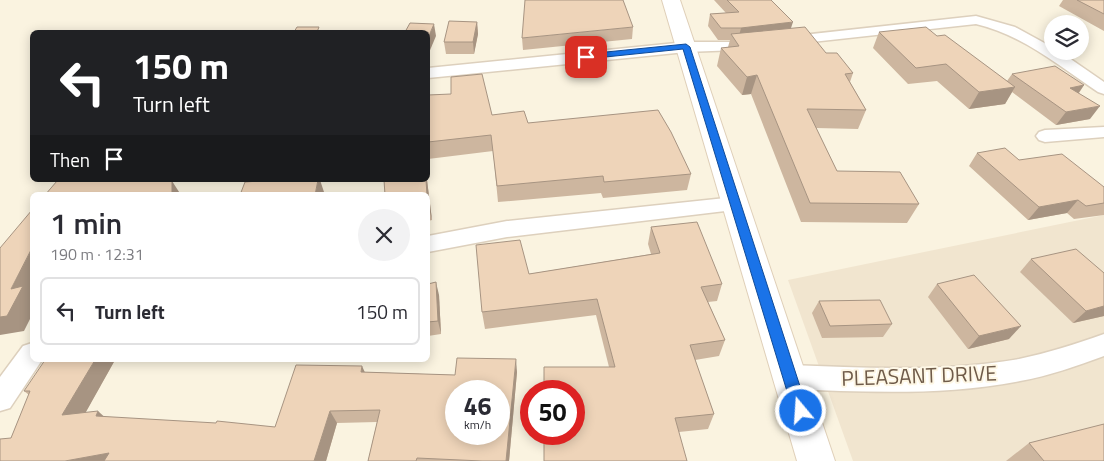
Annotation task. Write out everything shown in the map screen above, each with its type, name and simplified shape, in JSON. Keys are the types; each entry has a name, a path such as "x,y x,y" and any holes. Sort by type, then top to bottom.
{"main road":[{"path":"671,0 816,461"}],"street":[{"path":"430,72 686,47 738,46 976,20 1000,25 1034,43 1104,89"},
{"path":"1045,136 1104,132"},
{"path":"430,244 507,229 736,204"},
{"name":"PLEASANT DRIVE","path":"790,377 946,379 1009,372 1068,357 1104,345"},
{"path":"0,399 30,357"}],"shaded area":[{"path":"1104,215 1104,461 853,461 788,280"}],"building":[{"path":"525,0 623,0 633,27 522,38"},
{"path":"727,0 771,0 793,22 741,28 721,28 710,14 739,12"},
{"path":"1077,0 1104,0 1104,14"},
{"path":"449,21 477,22 473,42 444,42"},
{"path":"410,23 434,24 430,33 430,30 406,30"},
{"path":"297,27 319,27 318,30 295,30"},
{"path":"805,27 826,53 837,53 853,73 845,74 866,110 807,109 837,171 900,172 919,204 810,203 757,75 747,77 721,48 739,46 731,34"},
{"path":"926,27 937,36 945,35 1015,87 979,92 946,64 916,68 879,32"},
{"path":"1055,66 1084,85 1070,88 1100,106 1066,112 1012,74"},
{"path":"482,74 492,115 524,111 528,123 658,110 691,174 604,182 603,176 497,186 491,135 430,142 430,95 451,94 451,77"},
{"path":"1005,148 1019,160 1062,154 1104,187 1104,203 1086,206 1078,200 1039,207 977,153"},
{"path":"56,182 172,182 172,192 48,192"},
{"path":"245,182 318,182 316,192 241,192"},
{"path":"384,182 426,182 427,192 385,192"},
{"path":"30,212 30,252 11,289 23,286 7,316 0,317 0,248"},
{"path":"697,222 722,284 701,287 725,340 690,345 714,414 675,418 687,461 544,461 544,445 585,445 585,380 544,380 544,367 615,367 597,299 482,312 476,245 520,240 529,274 660,253 651,227"},
{"path":"1076,249 1104,273 1104,306 1086,311 1031,259"},
{"path":"974,275 1021,326 979,336 937,284"},
{"path":"436,282 438,321 430,322 430,284"},
{"path":"880,300 892,324 830,326 819,301"},
{"path":"457,358 516,359 510,420 510,380 445,380 445,445 508,445 506,461 417,458 416,461 368,461 380,410 330,411 314,461 104,461 109,453 65,461 0,461 0,439 11,438 30,391 24,391 44,362 94,362 62,415 98,411 96,416 216,423 217,421 275,427 296,365 362,366 361,372 455,375"},
{"path":"1104,424 1104,461 1044,461 1029,443"}],"route":[{"path":"586,57 686,47 801,411"}]}
